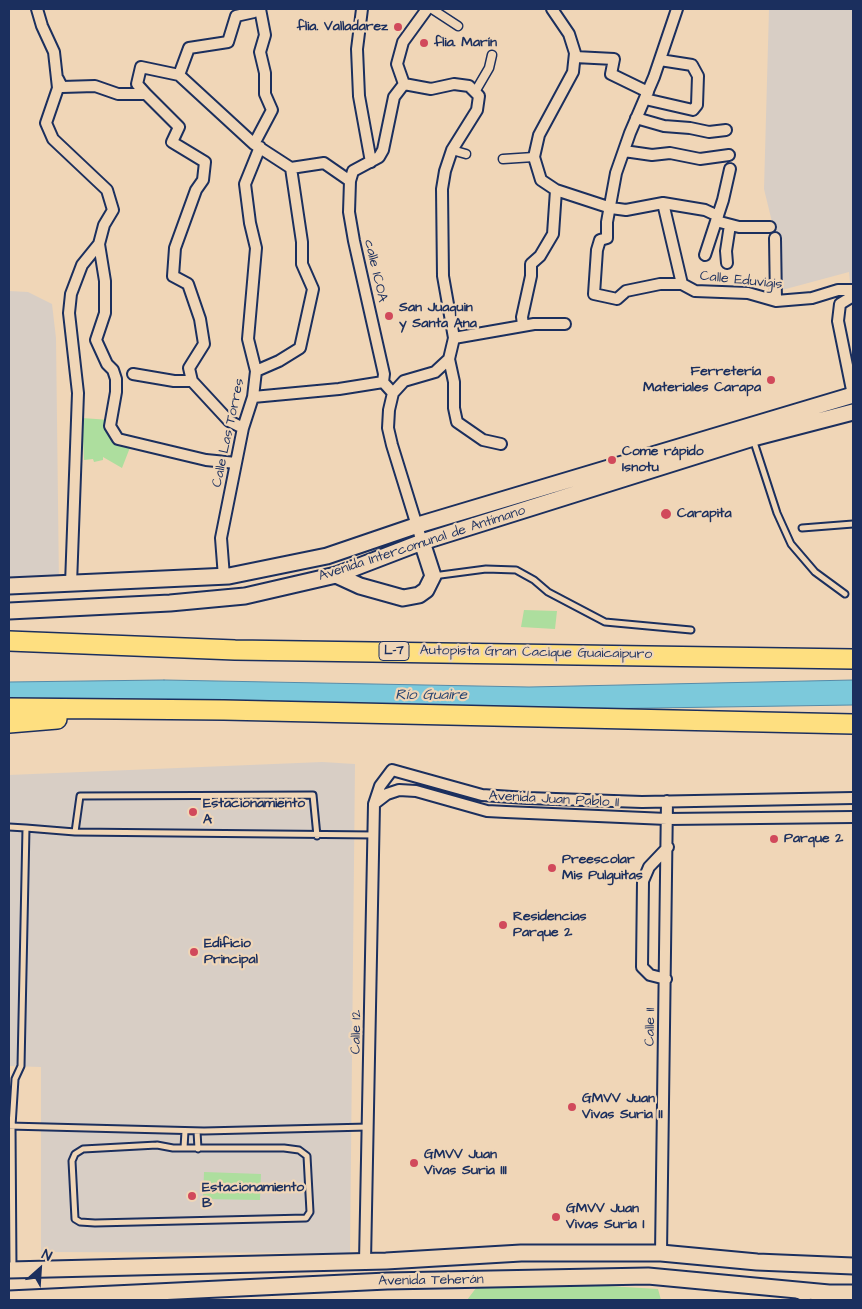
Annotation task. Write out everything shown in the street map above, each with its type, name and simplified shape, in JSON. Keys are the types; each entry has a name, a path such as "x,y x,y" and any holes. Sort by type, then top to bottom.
{"highway":[{"name":"Autopista Gran Cacique Guaicaipuro","path":"9,641 235,650 853,659"},
{"path":"9,708 224,710 853,724"},
{"path":"9,723 224,710"}],"main road":[{"name":"Avenida Intercomunal de Antímano","path":"9,586 224,577 327,556 418,525 853,395"},
{"name":"Avenida Intercomunal de Antímano","path":"9,611 170,603 245,596 336,575 422,542 753,438 853,412"},
{"path":"336,575 360,586 411,598 426,590 433,576 422,542"},
{"name":"Avenida Teherán","path":"11,1270 364,1262 521,1253 661,1254 853,1266"},
{"name":"Avenida Teherán","path":"9,1299 380,1282 648,1276 829,1293 853,1293"}],"street":[{"path":"38,9 42,26 54,52 58,88 46,123 53,138 107,190 113,210 104,225 99,244 82,265 75,279 69,312 78,393 71,584"},
{"path":"179,75 189,48 228,42 236,16 254,12 258,9 265,35 260,52 265,73 265,94 272,110 257,145 244,184 256,248 248,339 256,371"},
{"path":"362,9 357,49 359,96 371,162"},
{"path":"404,84 397,64 403,42 427,9"},
{"path":"432,9 458,26"},
{"path":"552,9 569,34 575,56 573,72 539,135 534,157 541,180 556,190 611,208 626,210 663,203 705,210 717,219 730,225 770,227"},
{"path":"611,208 616,173 660,60 677,9"},
{"path":"475,92 489,68 492,55"},
{"path":"575,56 614,59 610,74 646,95 693,110 697,105 698,76 692,66 660,60"},
{"path":"243,428 229,421 192,381 190,368 204,344 200,318 188,284 174,276 175,248 196,190 202,180 205,162 172,142 179,127 137,84 141,67 179,75 257,145 291,168 324,162 350,181 353,171 365,162 371,162 379,157 383,150 394,97 404,84"},
{"path":"56,74 62,88 95,86 118,94 146,94"},
{"path":"404,84 431,89 454,84 469,86 479,96 476,110 452,150 445,171 442,189 443,276 454,338 448,359 435,372 404,381 393,393 388,428 422,542"},
{"path":"636,118 664,126 709,132 726,130"},
{"path":"452,150 466,154"},
{"path":"624,151 652,155 670,153 700,159 729,154"},
{"path":"503,159 534,157"},
{"name":"Calle Las Torres","path":"224,577 221,538 243,428 253,397 256,371 279,361 300,348 310,310 313,289 302,264 302,242 291,168"},
{"path":"705,255 730,169"},
{"name":"calle ICOA","path":"350,181 350,212 354,241 384,374 383,382"},
{"path":"523,325 522,317 532,276 531,264 540,256 553,234 556,190"},
{"path":"663,203 682,284"},
{"name":"Calle Eduvigis","path":"611,208 607,222 607,238 600,240 594,294 617,299 626,290 660,284 682,284 694,291 748,293 776,301 812,298 838,290 853,290"},
{"path":"727,263 726,251 730,225"},
{"path":"775,238 776,301"},
{"path":"99,244 106,282 105,313 96,340 116,379 116,392 110,426 118,439 206,460 236,463"},
{"path":"853,296 840,304 838,321 853,395"},
{"path":"454,338 523,325 565,324"},
{"path":"448,359 454,382 454,408 457,422 483,440 501,444"},
{"path":"133,374 174,381 192,381"},
{"path":"253,397 339,389 383,382 393,393"},
{"name":"Avenida Juan Pablo II","path":"374,804 380,786 392,770 482,795 667,801 853,798"},
{"name":"Avenida Juan Pablo II","path":"374,804 387,794 400,790 416,791 487,811 667,819 853,817"},
{"name":"Calle 11","path":"661,1254 668,847 667,801"},
{"name":"Calle 12","path":"364,1262 375,835 374,804"},
{"path":"666,979 650,975 642,967 643,881 649,867 668,847"}],"lane":[{"path":"753,438 777,513 791,544 815,572 845,594"},
{"path":"802,528 853,524"},
{"path":"433,576 486,569 516,570 534,580 548,592 605,622 691,630"},
{"path":"75,832 80,796 313,795 317,836"},
{"path":"9,827 75,832 317,836 375,835"},
{"path":"11,1270 11,1092 21,1066 26,828"},
{"path":"9,1079 15,1079"},
{"path":"11,1126 185,1131 368,1128"},
{"path":"184,1148 185,1131"},
{"path":"197,1131 198,1149"},
{"path":"157,1145 198,1149 284,1148 299,1150 307,1156 310,1212 306,1218 95,1223 80,1222 75,1219 72,1161 75,1154 83,1149 157,1145"},
{"path":"780,1288 808,1300"}],"shaded area":[{"path":"769,9 853,9 853,316 849,272 782,290 782,263 764,189"},
{"path":"9,291 28,292 52,304 56,338 59,585 9,586"},
{"path":"322,762 355,764 350,1253 41,1252 41,1067 9,1066 9,775"}],"green space":[{"path":"82,418 110,420 110,426 131,445 122,468 103,457 103,460 94,462 93,459 84,460"},
{"path":"524,610 557,611 555,629 521,627"},
{"path":"204,1172 261,1174 260,1200 203,1199"},
{"path":"558,1283 658,1289 661,1300 467,1300 476,1288"}],"water":[{"name":"Río Guaire","path":"164,680 529,687 853,680 853,705 520,710 9,702 9,682"}],"place":[{"name":"flia. Valladarez","path":"398,27"},
{"name":"flia. Marín","path":"424,43"},
{"name":"San Juaquin y Santa Ana","path":"389,316"},
{"name":"Ferretería Materiales Carapa","path":"771,380"},
{"name":"Come rápido Isnotu","path":"612,460"},
{"name":"Carapita","path":"666,514"},
{"name":"Estacionamiento A","path":"193,812"},
{"name":"Parque 2","path":"774,839"},
{"name":"Preescolar Mis Pulguitas","path":"552,868"},
{"name":"Residencias Parque 2","path":"503,925"},
{"name":"Edificio Principal","path":"194,952"},
{"name":"GMVV Juan Vivas Suria II","path":"572,1107"},
{"name":"GMVV Juan Vivas Suria III","path":"414,1163"},
{"name":"Estacionamiento B","path":"192,1196"},
{"name":"GMVV Juan Vivas Suria I","path":"556,1217"}]}
